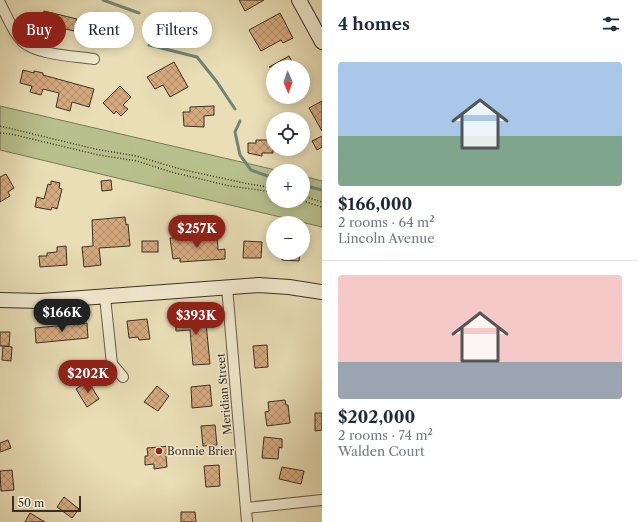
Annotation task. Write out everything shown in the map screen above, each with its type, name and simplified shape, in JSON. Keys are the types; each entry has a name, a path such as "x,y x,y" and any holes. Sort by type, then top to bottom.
{"street":[{"path":"299,0 322,42"},
{"path":"0,3 17,34 31,47 40,51 94,59"},
{"path":"0,300 41,301 264,285 322,292"},
{"name":"Meridian Street","path":"227,287 247,522"},
{"path":"105,297 112,364 123,377"},
{"path":"246,508 322,500"}],"path":[{"path":"0,126 95,149 136,156 180,169 266,187"},
{"path":"0,133 11,134 99,155 136,161 171,172 230,186 266,191"},
{"path":"310,198 322,202"},
{"path":"310,203 322,208"}],"green space":[{"path":"0,106 266,168 266,208 310,208 310,178 322,181 322,227 310,224 310,216 276,216 0,150"}],"building":[{"path":"239,0 264,0 245,11"},
{"path":"280,13 293,38 283,43 281,40 261,51 249,30"},
{"path":"66,16 74,18 74,31 66,29"},
{"path":"289,56 291,60 282,60"},
{"path":"174,62 188,87 170,97 163,85 155,89 147,77"},
{"path":"23,70 34,73 34,71 43,73 43,75 94,89 89,107 72,102 70,111 56,107 59,93 43,89 41,95 30,92 32,86 20,83"},
{"path":"120,86 131,97 123,105 128,109 121,116 116,111 114,114 103,103"},
{"path":"322,101 322,131 309,108"},
{"path":"214,106 214,115 204,116 204,127 184,126 183,112 190,112 190,107"},
{"path":"322,136 322,147 317,150 312,141"},
{"path":"256,140 266,140 266,153 262,153 262,156 248,153 248,143 256,143"},
{"path":"6,174 14,188 8,192 10,196 0,202 0,177"},
{"path":"111,180 112,190 102,191 101,181"},
{"path":"51,181 60,183 59,188 62,189 57,209 52,207 51,210 35,207 37,197 44,199 48,184 51,185"},
{"path":"125,217 126,225 128,224 130,246 99,248 101,265 84,267 82,247 93,246 92,220"},
{"path":"213,232 213,236 217,236 218,250 225,249 225,259 180,262 180,258 173,259 170,238 205,237 205,233"},
{"path":"142,241 158,241 158,252 142,252"},
{"path":"244,241 262,242 261,258 243,258"},
{"path":"66,246 67,265 40,267 39,256 47,256 47,253 57,252 57,247"},
{"path":"205,313 210,364 193,365 190,330 176,331 175,316"},
{"path":"147,319 150,339 139,340 138,337 129,338 127,321"},
{"path":"87,323 88,338 36,343 35,328"},
{"path":"0,332 10,332 9,346 0,346"},
{"path":"267,345 268,367 255,368 253,346"},
{"path":"3,346 12,347 11,361 2,360"},
{"path":"88,381 99,399 87,407 76,389"},
{"path":"210,385 212,406 192,408 191,387"},
{"path":"157,386 169,396 158,411 144,402"},
{"path":"285,400 286,405 288,405 290,423 267,426 265,412 269,411 268,402"},
{"path":"315,413 322,413 322,430 315,431"},
{"path":"215,425 217,445 203,446 201,426"},
{"path":"264,437 282,439 282,448 279,447 278,459 262,458"},
{"path":"8,440 11,448 0,452 0,443"},
{"name":"Bonnie Brier","path":"170,446 171,455 166,456 167,467 154,469 154,464 145,465 145,456 148,456 147,448"},
{"path":"219,465 220,486 206,487 204,466"},
{"path":"282,467 304,471 301,484 279,479"},
{"path":"12,470 14,490 1,491 0,471"},
{"path":"64,497 79,509 72,518 57,507"},
{"path":"181,512 195,512 196,522 181,522"},
{"path":"30,513 45,522 25,522"}],"waterway":[{"path":"103,0 139,13"},
{"path":"161,48 197,57 217,82 235,109"},
{"path":"240,121 235,132 240,155 251,170 266,175"},
{"path":"310,187 322,190"}],"place":[{"name":"Bonnie Brier","path":"159,451"}]}
